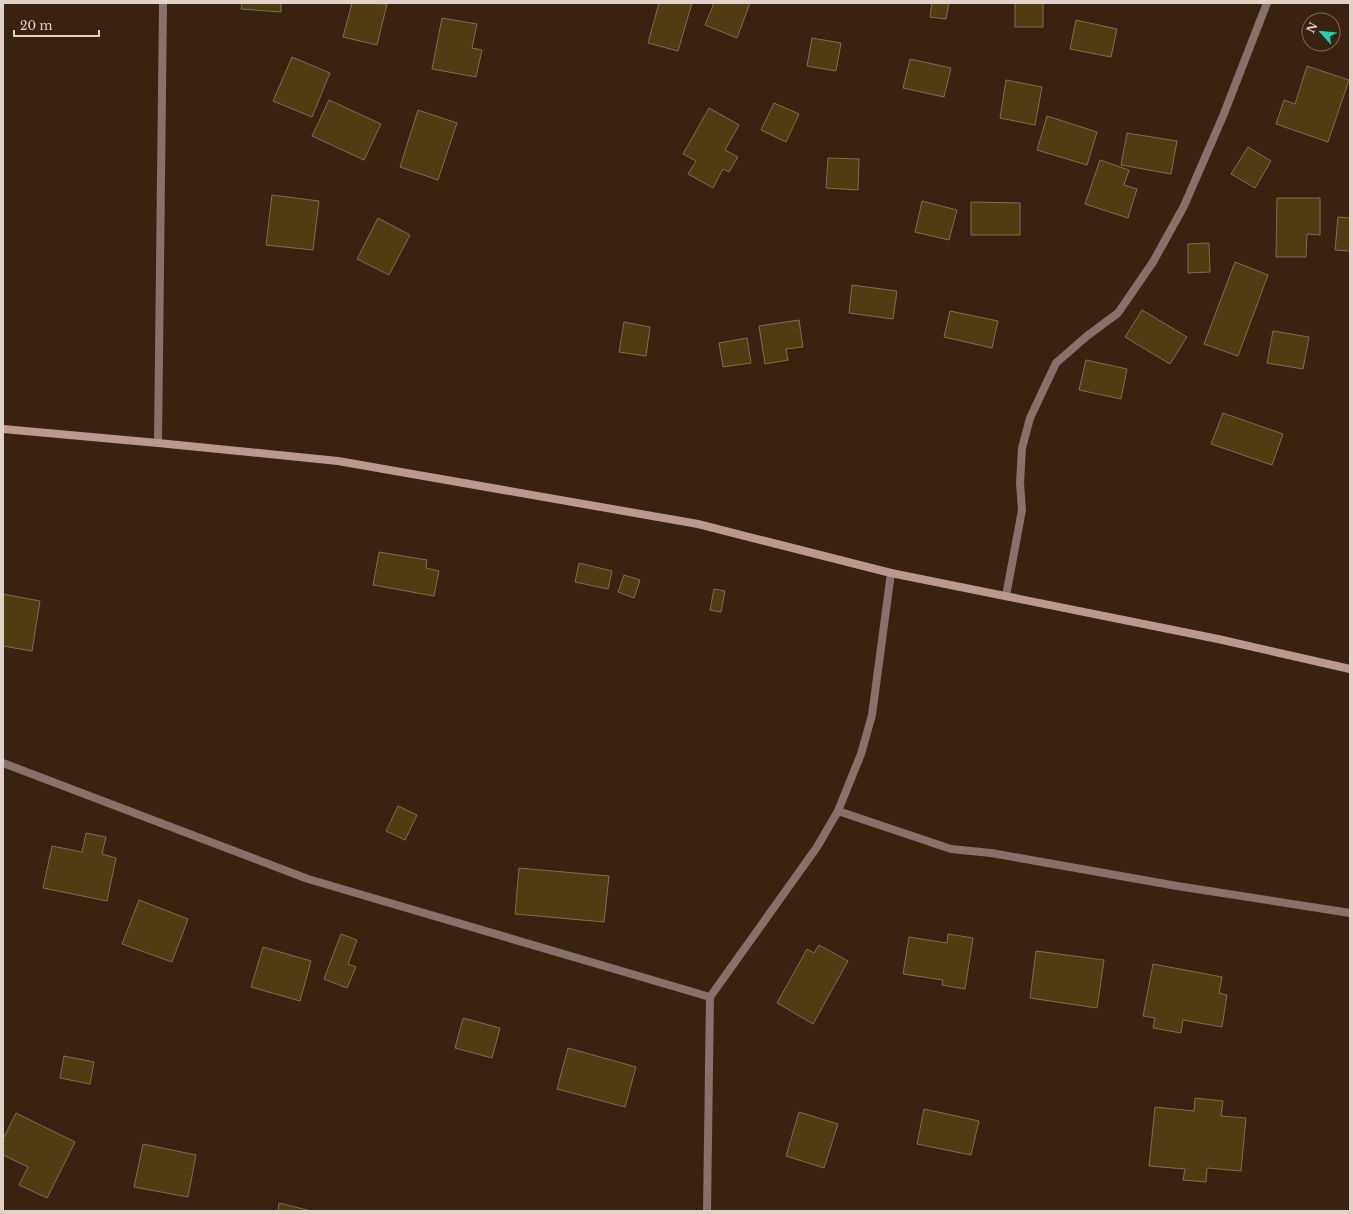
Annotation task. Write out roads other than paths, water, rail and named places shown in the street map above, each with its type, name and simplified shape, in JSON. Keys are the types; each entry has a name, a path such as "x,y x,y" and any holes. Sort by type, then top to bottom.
{"main road":[{"path":"3,429 158,442 338,461 683,521 891,573 1218,638 1350,669"}],"street":[{"path":"158,442 163,3"},
{"path":"1006,596 1022,510 1020,483 1022,448 1030,418 1056,363 1087,336 1118,313 1153,262 1184,206 1223,116 1267,3"},
{"path":"708,1211 710,997 817,847 838,811 861,754 872,715 891,573"},
{"path":"3,763 308,879 710,997"},
{"path":"838,811 951,849 991,853 1177,886 1350,913"}]}
